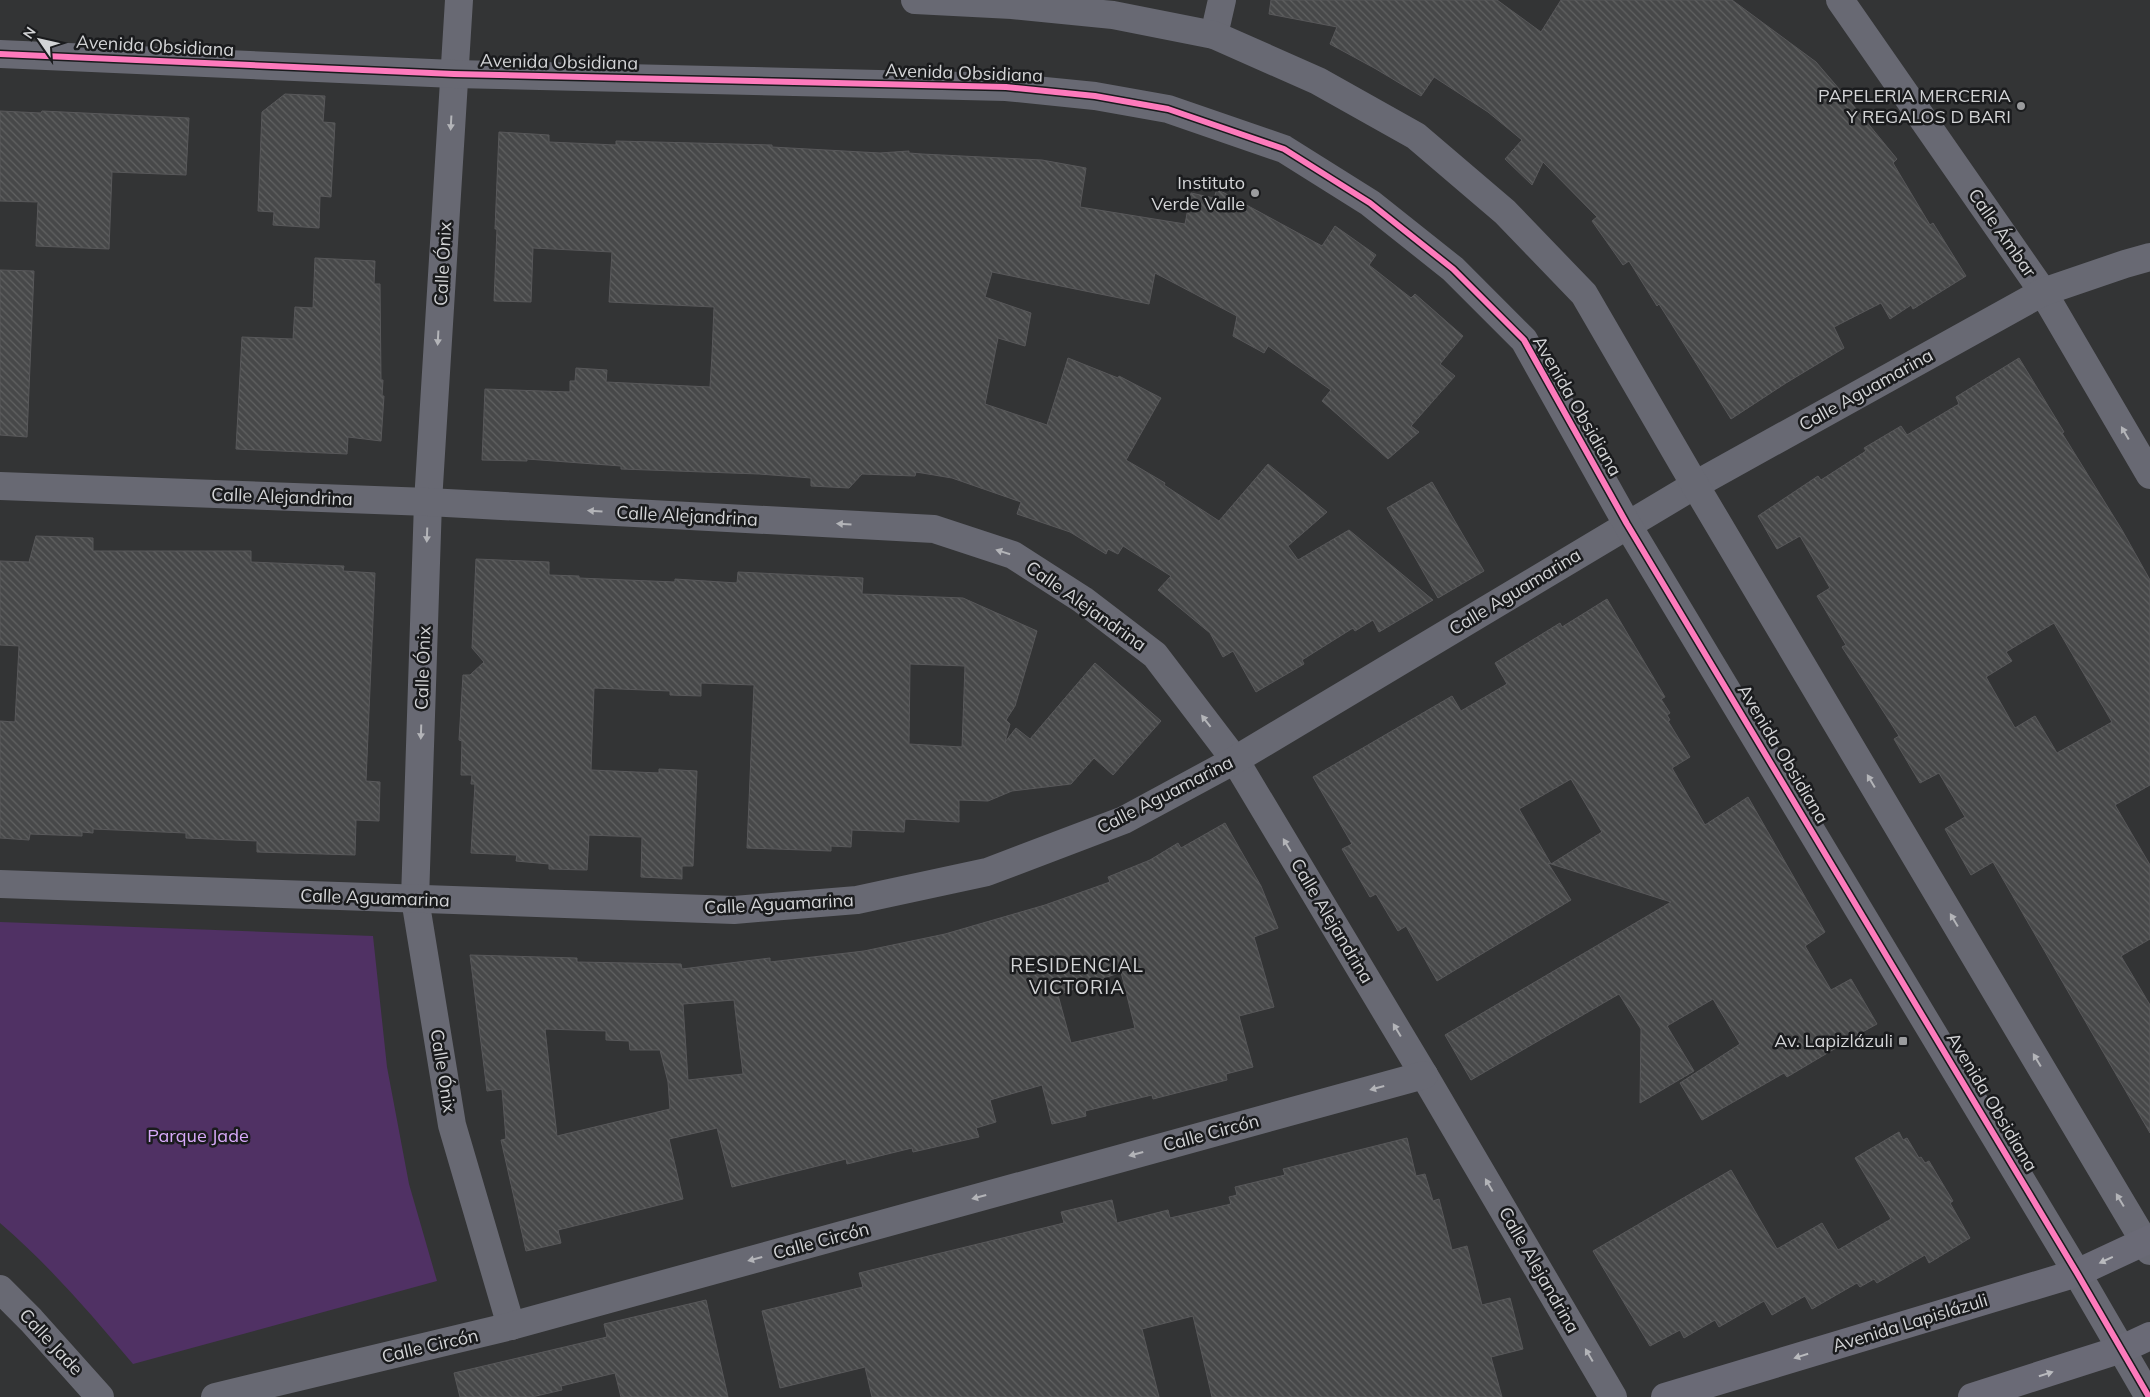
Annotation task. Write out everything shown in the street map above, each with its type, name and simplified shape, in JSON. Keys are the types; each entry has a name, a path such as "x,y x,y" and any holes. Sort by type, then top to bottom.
{"main road":[{"name":"Avenida Lapislázuli","path":"1665,1397 2077,1273 2148,1244"},
{"path":"1972,1397 2122,1349 2150,1336"}],"street":[{"name":"Calle Ónix","path":"458,0 428,502 415,899 452,1125 511,1326"},
{"path":"915,0 1012,5 1114,15 1214,35 1318,81 1416,136 1505,212 1584,294 1695,485 2148,1244"},
{"path":"1214,35 1222,0"},
{"name":"Calle Ámbar","path":"1840,1 2044,292 2150,475"},
{"name":"Avenida Obsidiana","path":"0,54 454,74 1006,87 1095,96 1168,109 1284,149 1370,203 1453,268 1524,340 1628,524 2077,1273 2149,1397"},
{"name":"Calle Aguamarina","path":"0,884 734,910 858,900 996,868 1124,820 1235,760 1695,485 2044,292 2150,257"},
{"name":"Calle Alejandrina","path":"0,486 428,502 934,529 1013,556 1084,600 1154,655 1235,760 1424,1075 1613,1397"},
{"name":"Calle Circón","path":"216,1397 511,1326 1424,1075"},
{"name":"Calle Jade","path":"0,1289 31,1320 100,1397"}],"green space":[{"name":"Parque Jade","path":"0,922 373,936 387,1067 409,1184 437,1281 133,1364 53,1273 0,1223"}],"building":[{"path":"1271,0 1497,0 1541,32 1561,0 1732,0 1816,62 1852,104 1897,159 1893,163 1930,225 1933,223 1966,276 1913,309 1911,305 1890,319 1881,303 1834,327 1844,348 1731,419 1659,304 1657,306 1629,261 1623,265 1592,221 1597,217 1543,162 1532,185 1505,159 1522,140 1488,112 1434,77 1421,96 1330,44 1337,27 1269,14"},
{"path":"285,94 325,96 323,122 335,123 331,197 320,196 319,228 273,225 274,212 258,211 262,112"},
{"path":"0,111 41,113 42,111 189,118 186,175 112,172 109,249 36,246 38,202 0,201"},
{"path":"499,132 549,135 549,142 616,145 616,141 772,145 772,147 880,153 909,151 909,153 922,154 1042,160 1086,168 1080,207 1185,224 1191,193 1214,198 1217,189 1322,246 1335,226 1376,255 1369,265 1411,298 1415,294 1463,336 1440,364 1455,376 1411,426 1419,432 1388,459 1322,401 1331,390 1268,346 1264,353 1233,336 1237,316 1155,273 1149,304 992,272 985,297 1031,313 1025,346 998,338 985,404 1047,425 1068,358 1118,378 1119,376 1161,398 1126,460 1165,483 1164,485 1219,521 1268,464 1327,512 1288,546 1298,560 1349,530 1433,600 1379,632 1373,620 1355,631 1353,628 1302,660 1304,664 1256,692 1233,651 1223,657 1210,633 1158,590 1171,576 1123,546 1118,554 1108,549 1106,554 1070,532 1017,514 1021,502 952,478 916,472 915,476 862,474 849,488 811,486 811,478 759,474 621,469 621,466 527,459 527,461 482,460 485,389 570,392 570,381 575,381 576,368 607,370 606,382 710,387 712,355 714,307 609,302 612,252 533,248 531,302 494,301"},
{"path":"315,258 375,261 374,284 380,284 381,380 383,380 382,396 384,396 381,441 348,437 347,454 236,449 242,337 293,339 295,307 313,308"},
{"path":"0,270 34,271 27,437 0,435"},
{"path":"2019,358 2150,580 2150,785 2115,805 2150,865 2150,939 2121,956 2150,1005 2150,1133 1993,862 1971,875 1945,829 1965,817 1939,773 1920,783 1894,739 1899,736 1842,647 1846,645 1817,596 1830,588 1800,536 1777,549 1758,516 1818,476 1821,480 1866,451 1864,448 1901,426 1907,435 1959,404 1956,397","holes":["2054,623 2112,722 2057,753 2035,716 2015,728 1986,677 2012,661 2006,652"]},
{"path":"1432,482 1484,571 1438,598 1387,508"},
{"path":"36,536 93,538 93,551 251,551 251,562 344,566 343,571 375,573 366,781 380,782 379,821 356,820 355,855 257,852 257,841 186,838 186,833 93,829 93,833 82,832 82,836 30,834 29,840 0,838 0,721 15,722 19,646 0,645 0,561 29,562"},
{"path":"476,559 549,562 549,575 579,576 579,578 675,582 675,579 737,583 738,572 863,578 862,594 963,598 1037,631 1015,706 1006,720 1010,724 1005,742 1016,728 1030,739 1095,663 1161,721 1113,775 1094,758 1071,784 1012,791 988,801 959,800 959,822 905,819 904,832 852,830 851,847 831,846 831,851 747,848 754,685 701,683 701,696 670,695 670,691 594,688 591,770 659,773 659,769 697,771 693,866 682,866 682,879 641,877 642,837 589,835 587,870 549,869 549,864 516,861 517,855 471,853 475,784 471,784 472,775 461,775 462,741 459,740 463,675 470,675 484,662 472,648","holes":["910,664 965,666 962,747 909,744"]},
{"path":"1607,599 1665,697 1661,699 1670,713 1667,715 1670,720 1668,721 1690,757 1672,768 1705,825 1748,797 1825,932 1805,946 1831,990 1851,979 1877,1024 1787,1077 1784,1073 1702,1120 1680,1083 1740,1044 1713,999 1667,1026 1694,1071 1640,1103 1641,1029 1619,994 1471,1080 1445,1035 1671,902 1551,864 1548,863 1571,900 1437,981 1406,926 1398,931 1376,894 1370,897 1342,849 1352,844 1313,777 1452,696 1461,711 1507,684 1495,663 1560,623 1562,627","holes":["1571,779 1602,832 1551,864 1519,809"]},
{"path":"1225,823 1261,886 1278,928 1254,937 1274,1007 1239,1016 1253,1067 1226,1074 1227,1080 1153,1099 1152,1095 1085,1111 1086,1116 1052,1124 1042,1085 990,1100 996,1122 976,1128 979,1137 913,1152 912,1148 847,1164 846,1159 732,1187 717,1128 669,1139 683,1199 558,1230 561,1243 526,1251 501,1140 506,1139 502,1089 487,1091 470,955 577,958 577,962 681,964 682,969 770,958 770,962 864,951 945,934 1045,905 1110,882 1108,877 1150,860 1178,843 1181,848","holes":["1121,972 1135,1028 1071,1043 1058,995","734,1000 743,1074 688,1080 683,1004","545,1029 606,1031 606,1040 629,1041 630,1050 660,1050 668,1082 670,1109 557,1136"]},
{"path":"1899,1132 1903,1140 1907,1138 1919,1158 1921,1157 1925,1163 1929,1161 1953,1201 1950,1203 1970,1238 1929,1263 1925,1255 1877,1283 1874,1279 1860,1287 1857,1283 1812,1309 1805,1296 1772,1315 1764,1301 1719,1327 1715,1320 1684,1338 1680,1330 1650,1346 1593,1251 1731,1170 1777,1249 1822,1223 1838,1250 1891,1219 1855,1158"},
{"path":"1407,1138 1416,1176 1425,1174 1433,1201 1439,1199 1452,1250 1467,1246 1482,1305 1510,1298 1523,1349 1491,1357 1502,1397 1212,1397 1193,1316 1142,1329 1159,1397 872,1397 865,1367 780,1388 762,1311 863,1287 859,1273 1064,1223 1061,1212 1112,1200 1117,1223 1168,1210 1170,1218 1231,1204 1229,1197 1237,1195 1235,1187 1285,1175 1283,1169"},
{"path":"706,1300 728,1397 621,1397 615,1373 561,1386 562,1390 532,1397 460,1397 454,1373 607,1337 604,1324"}],"cycle path":[{"path":"0,54 454,74 1006,87 1095,96 1168,109 1284,149 1370,203 1453,269 1524,340 1627,524 2077,1273 2149,1397"}],"place":[{"name":"PAPELERIA MERCERIA Y REGALOS D BARI","path":"2021,106"},
{"name":"Instituto Verde Valle","path":"1255,193"},
{"name":"Av. Lapizlázuli","path":"1903,1041"}],"district":[{"name":"RESIDENCIAL VICTORIA","path":"1077,976"}]}
